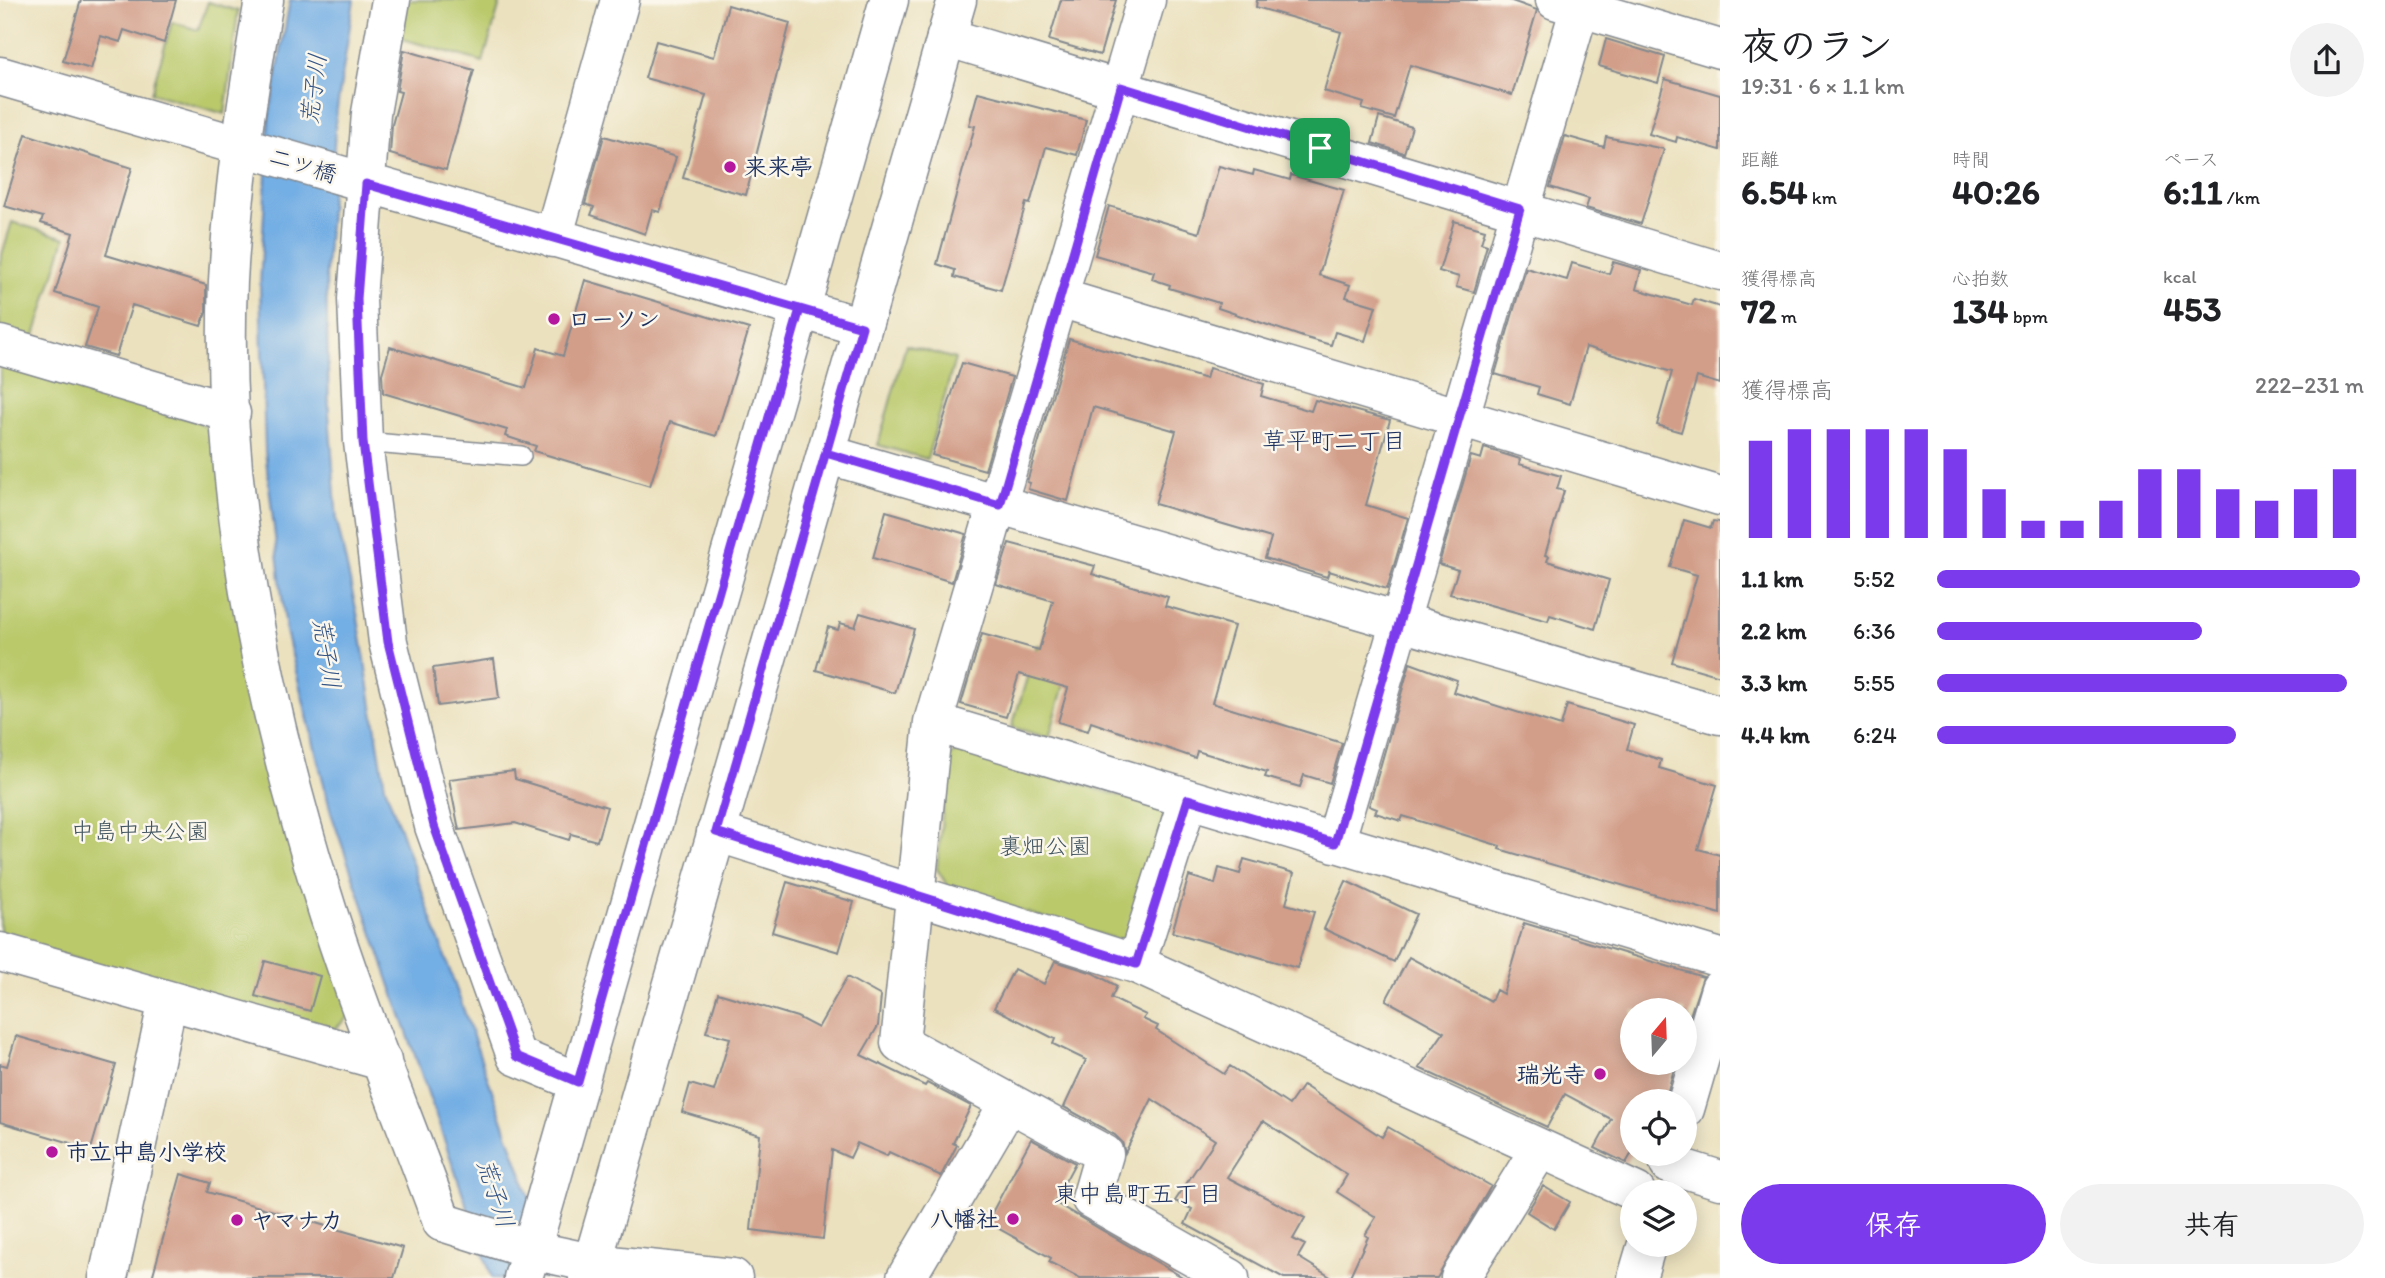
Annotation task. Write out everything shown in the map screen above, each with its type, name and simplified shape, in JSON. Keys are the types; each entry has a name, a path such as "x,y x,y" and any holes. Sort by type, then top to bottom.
{"street":[{"path":"264,0 248,149 228,282 231,413 247,573 265,684 322,893 382,1061 451,1225 560,1265 733,1278"},
{"path":"391,0 358,182 357,299 363,442 388,642 434,826 516,1056 578,1082"},
{"path":"553,238 620,0"},
{"path":"560,1265 544,1205 889,0"},
{"path":"560,1265 716,832 957,0"},
{"path":"1146,0 1000,505 933,722 900,1043 1104,1154 1091,1199 1230,1278"},
{"path":"1335,843 1520,209 1572,2 1720,49"},
{"path":"946,37 1121,87 1720,271"},
{"name":"二ツ橋","path":"0,75 358,182 862,327"},
{"path":"1060,298 1720,496"},
{"path":"0,345 231,413"},
{"path":"826,453 1720,715"},
{"path":"933,722 1720,958"},
{"path":"1136,964 1188,799"},
{"path":"716,832 1136,964 1620,1185"},
{"path":"0,952 382,1061"},
{"path":"1691,1089 1720,989"},
{"path":"107,1278 168,1000"},
{"path":"906,1278 1009,1103"},
{"path":"1460,1278 1539,1150"},
{"path":"1668,1170 1720,1180"},
{"path":"1637,1278 1643,1257"}],"lane":[{"path":"363,442 521,456"}],"green space":[{"path":"406,0 501,0 483,62 399,38"},
{"path":"208,2 238,11 225,114 151,93 172,22 198,30"},
{"path":"12,222 65,238 34,339 0,329 0,261"},
{"path":"906,345 955,359 927,459 878,445"},
{"name":"中島中央公園","path":"0,363 199,422 216,436 349,1016 332,1032 0,937"},
{"path":"1037,645 1072,656 1049,738 1012,727"},
{"name":"裏畑公園","path":"961,748 1167,810 1134,935 1119,940 950,890 937,869 948,757"}],"water":[{"name":"荒子川","path":"290,0 354,0 336,115 326,273 329,413 337,521 358,618 385,786 558,1278 492,1278 331,813 286,631 265,451 260,286 269,118"}],"building":[{"path":"81,0 176,0 164,43 124,30 120,42 101,36 91,69 63,61"},
{"path":"1061,0 1116,0 1100,55 1049,40"},
{"path":"1257,0 1509,0 1537,10 1512,95 1410,65 1394,118 1362,109 1364,103 1324,91 1341,32 1256,7"},
{"path":"728,5 790,23 746,195 683,178 706,95 645,78 656,41 714,57"},
{"path":"1606,39 1665,57 1658,83 1599,66"},
{"path":"404,50 474,70 446,170 390,154 392,125 401,92 397,91"},
{"path":"1665,79 1720,95 1720,150 1677,137 1676,142 1649,134"},
{"path":"978,92 1086,120 1077,155 1046,147 1030,204 1026,203 1001,290 954,277 955,270 937,264 975,126 969,125"},
{"path":"1379,117 1412,127 1404,153 1372,143"},
{"path":"26,134 132,168 106,255 206,285 206,312 201,326 132,305 116,356 85,347 98,307 55,293 73,233 41,223 43,217 4,206"},
{"path":"604,136 676,157 660,212 652,210 645,234 591,215 594,207 585,204"},
{"path":"1565,136 1604,147 1606,137 1664,149 1641,224 1586,208 1589,199 1550,187"},
{"path":"1219,166 1253,175 1254,170 1290,180 1291,175 1344,190 1319,275 1350,285 1346,297 1376,306 1365,341 1335,332 1331,345 1303,337 1218,308 1219,303 1169,288 1170,285 1152,279 1154,272 1095,255 1109,206 1199,233"},
{"path":"1454,221 1485,230 1481,243 1487,245 1474,292 1456,287 1459,277 1439,271"},
{"path":"1613,262 1641,270 1636,289 1692,305 1694,299 1720,307 1720,384 1697,377 1681,432 1657,425 1672,372 1586,347 1570,404 1537,394 1539,387 1495,374 1526,268 1567,280 1572,263 1609,274"},
{"path":"585,280 749,329 716,436 670,422 650,486 534,451 536,446 505,436 507,430 383,393 382,374 390,347 526,388 538,348 563,356"},
{"path":"1069,339 1206,379 1209,368 1264,384 1261,396 1311,411 1315,400 1390,420 1366,505 1408,518 1387,589 1329,571 1327,577 1265,558 1271,538 1155,504 1176,431 1093,407 1068,501 1028,489 1030,483 1027,482"},
{"path":"962,363 1012,377 985,470 932,455"},
{"path":"1484,448 1520,459 1519,464 1561,476 1557,489 1564,491 1545,555 1549,556 1547,561 1609,580 1595,629 1550,615 1548,621 1450,594 1458,570 1439,564 1471,456 1481,459"},
{"path":"886,511 966,534 952,582 873,558"},
{"path":"1684,520 1711,528 1713,521 1720,522 1720,676 1672,662 1697,575 1670,567"},
{"path":"1009,543 1095,566 1092,574 1168,597 1165,606 1234,626 1212,703 1342,743 1330,783 1304,775 1300,787 1265,777 1267,772 1197,751 1195,758 1091,722 1088,731 1058,722 1068,688 1019,674 1006,717 961,704 982,634 1039,650 1053,601 996,584"},
{"path":"860,613 914,629 895,693 816,670 828,627 838,630 840,623 855,627"},
{"path":"494,659 499,698 438,706 433,668"},
{"path":"1410,663 1457,680 1453,692 1561,726 1567,705 1634,725 1627,749 1661,760 1659,768 1717,785 1698,849 1720,855 1720,914 1499,849 1500,846 1403,816 1401,821 1375,813 1377,809 1369,806"},
{"path":"514,771 515,779 607,807 597,841 571,834 569,840 515,823 459,830 449,779"},
{"path":"1244,859 1294,873 1286,904 1314,912 1297,968 1172,932 1189,876 1215,884 1219,868 1240,874"},
{"path":"1346,881 1416,914 1394,962 1324,929"},
{"path":"787,882 854,902 839,952 772,932"},
{"path":"1524,923 1703,977 1696,998 1620,998 1620,1075 1672,1075 1668,1089 1620,1089 1620,1160 1595,1148 1611,1119 1565,1094 1547,1127 1419,1068 1444,1032 1386,1000 1409,957 1491,1001 1496,990 1503,994"},
{"path":"265,961 320,976 310,1011 255,996"},
{"path":"1055,961 1093,973 1117,986 1111,998 1146,1015 1143,1019 1158,1026 1156,1030 1224,1074 1230,1066 1289,1105 1303,1085 1382,1137 1388,1127 1491,1186 1437,1278 1349,1278 1368,1237 1365,1235 1376,1217 1337,1192 1347,1175 1263,1121 1227,1177 1305,1218 1293,1239 1305,1245 1298,1257 1332,1278 1284,1278 1185,1224 1192,1209 1175,1201 1215,1140 1152,1099 1125,1153 1122,1142 1115,1135 1064,1107 1086,1060 1053,1044 1055,1039 994,1008 1014,969 1044,984"},
{"path":"847,977 881,996 878,1026 861,1055 925,1086 927,1083 971,1106 953,1143 957,1145 941,1176 889,1152 887,1156 857,1143 850,1158 832,1150 823,1239 751,1230 760,1135 682,1112 690,1084 714,1091 730,1038 706,1032 718,993 797,1017 818,1028"},
{"path":"16,1036 116,1065 91,1149 0,1122 0,1064 7,1066"},
{"path":"1031,1139 1075,1163 1054,1202 1184,1278 1080,1278 1049,1262 1051,1258 987,1222"},
{"name":"ヤマナカ","path":"181,1174 210,1183 207,1192 403,1248 394,1278 152,1278"},
{"path":"1543,1186 1570,1202 1554,1229 1527,1212"}],"place":[{"name":"来来亭","path":"730,167"},
{"name":"ローソン","path":"554,319"},
{"name":"瑞光寺","path":"1600,1074"},
{"name":"市立中島小学校","path":"52,1152"},
{"name":"八幡社","path":"1013,1219"},
{"name":"ヤマナカ","path":"237,1220"}],"district":[{"name":"草平町二丁目","path":"1334,440"},
{"name":"東中島町五丁目","path":"1138,1193"}],"route":[{"path":"1320,148 1121,87 1000,505 826,453 862,327 800,309 635,262 366,184 357,299 363,442 388,642 434,826 516,1056 578,1082 800,309 862,327 716,832 1136,964 1188,799 1335,843 1520,209 1320,148"}]}
